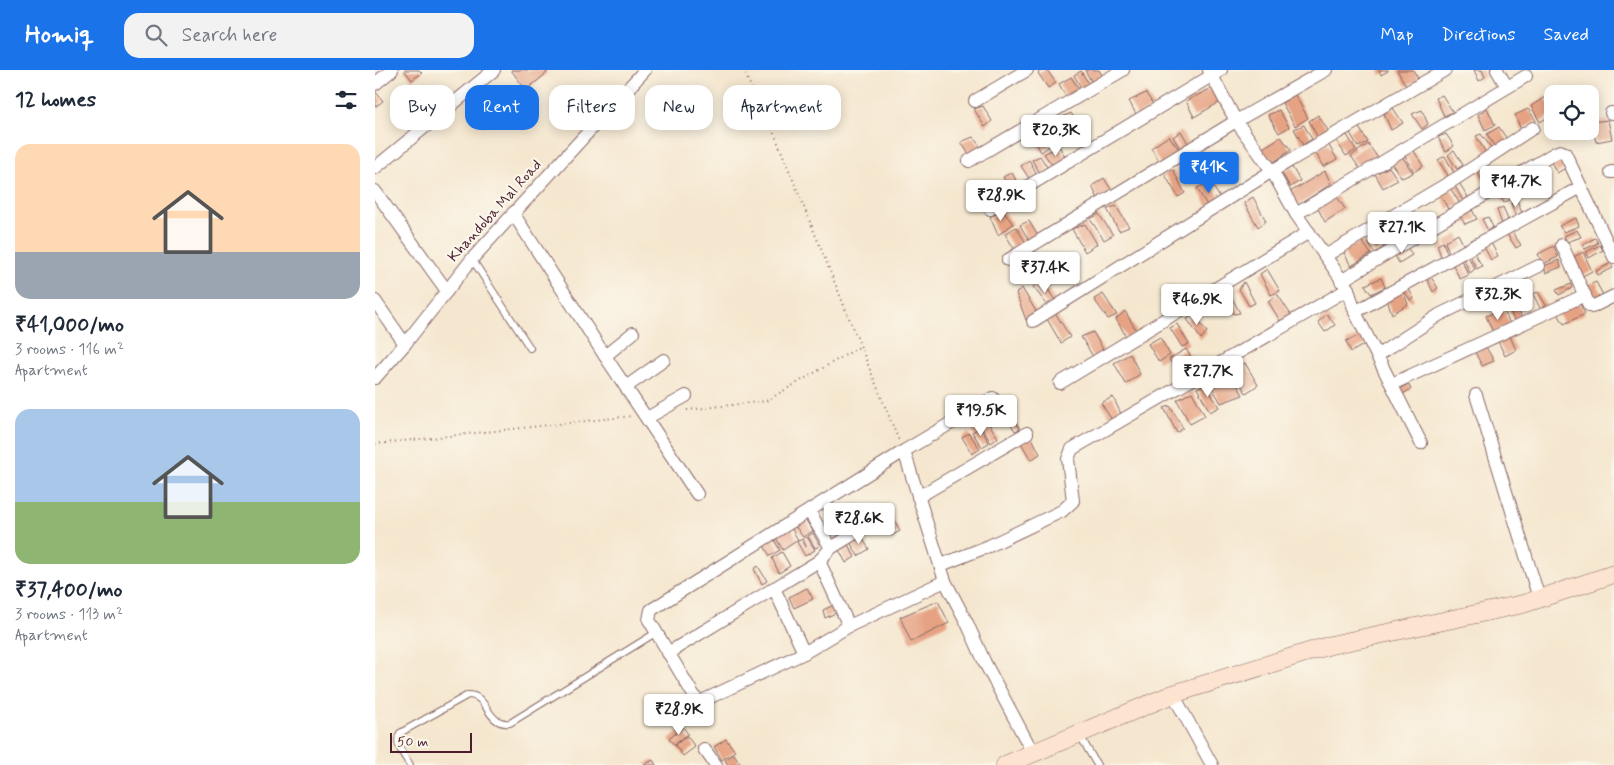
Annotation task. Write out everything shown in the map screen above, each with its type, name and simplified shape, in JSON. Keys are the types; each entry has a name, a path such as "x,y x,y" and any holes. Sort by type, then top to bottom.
{"street":[{"path":"375,84 392,70"},
{"path":"375,168 493,70"},
{"name":"Khandoba Mal Road","path":"375,378 405,344 471,259 645,70"},
{"path":"975,101 1027,70"},
{"path":"969,161 1123,70"},
{"path":"1007,260 1237,121 1326,70"},
{"path":"1033,321 1272,171 1445,70"},
{"path":"1497,70 1507,87"},
{"path":"991,208 1214,72 1237,121 1272,171 1296,214 1345,285 1355,312 1421,443"},
{"path":"1296,214 1526,76"},
{"path":"1325,256 1457,178 1533,128"},
{"path":"941,565 989,546 1062,511 1073,501 1068,459 1072,449 1345,285 1555,153 1560,151 1565,153 1614,256"},
{"path":"1355,312 1581,187"},
{"path":"375,192 447,291"},
{"path":"513,213 626,387 643,417 697,494"},
{"path":"1060,384 1309,232"},
{"path":"1562,245 1589,305 1592,307 1614,296"},
{"path":"1378,355 1439,315 1539,266"},
{"path":"1392,384 1585,296"},
{"path":"375,301 405,344"},
{"path":"605,356 633,333"},
{"path":"626,387 664,360"},
{"path":"1476,395 1539,598"},
{"path":"643,417 686,396"},
{"path":"945,581 849,626 804,653 702,702 696,699 649,620 651,610 993,398"},
{"path":"918,497 1027,433"},
{"path":"904,452 945,581 985,663 1033,752"},
{"path":"809,511 831,548"},
{"path":"668,653 819,561 831,548 878,519"},
{"path":"819,561 849,626"},
{"path":"1005,765 1173,694 1331,645 1523,604 1614,574"},
{"path":"774,588 804,653"},
{"path":"1173,694 1212,765"},
{"path":"704,749 716,765"}],"lane":[{"path":"471,259 531,348"},
{"path":"410,765 398,744 400,733 442,709 468,695 475,695 496,720 502,724 510,723 657,632"},
{"path":"1079,733 1097,765"}],"path":[{"path":"743,70 776,138 904,452"},
{"path":"688,410 766,401 861,346"},
{"path":"375,444 643,417"}],"building":[{"path":"404,70 419,70 422,73 412,80"},
{"path":"511,70 545,70 547,73 532,85 522,85"},
{"path":"1047,70 1056,83 1048,88 1038,73"},
{"path":"1085,70 1099,70 1104,79 1093,85"},
{"path":"1379,70 1388,70 1388,71 1381,75"},
{"path":"1397,70 1413,70 1419,80 1406,86"},
{"path":"1474,70 1482,70 1485,77 1479,81"},
{"path":"1081,71 1090,86 1083,91 1074,75"},
{"path":"1071,77 1081,92 1068,100 1059,84"},
{"path":"1214,87 1220,102 1194,117 1186,101"},
{"path":"375,91 383,101 375,107"},
{"path":"1146,93 1154,106 1137,116 1129,101"},
{"path":"1295,95 1308,118 1295,126 1282,103"},
{"path":"1442,95 1453,112 1444,116 1436,98"},
{"path":"1544,98 1544,120 1540,122 1531,106"},
{"path":"983,106 992,121 985,127 974,109"},
{"path":"1393,108 1403,123 1391,130 1384,114"},
{"path":"1487,108 1495,125 1485,130 1478,115"},
{"path":"1528,109 1536,121 1521,130 1515,115"},
{"path":"1279,110 1289,127 1279,133 1268,115"},
{"path":"1422,110 1428,124 1422,129 1412,114"},
{"path":"1071,113 1081,128 1075,133 1062,117"},
{"path":"1318,115 1329,132 1318,138 1309,121"},
{"path":"1061,118 1071,135 1062,140 1052,124"},
{"path":"1608,120 1612,139 1596,142 1596,140 1599,140 1599,121"},
{"path":"1304,125 1312,139 1303,145 1294,129"},
{"path":"1358,126 1368,142 1358,147 1349,131"},
{"path":"1499,127 1508,141 1496,149 1487,134"},
{"path":"1041,130 1044,135 1039,138 1040,141 1046,138 1050,146 1041,152 1032,136"},
{"path":"1181,131 1189,145 1181,150 1173,137"},
{"path":"1446,134 1454,146 1446,152 1438,137"},
{"path":"1481,134 1492,149 1486,153 1476,136"},
{"path":"1347,135 1356,150 1346,156 1336,140"},
{"path":"1169,136 1180,151 1161,164 1151,148"},
{"path":"973,137 983,150 970,156 961,142"},
{"path":"1281,137 1291,150 1270,165 1261,149"},
{"path":"1328,144 1337,159 1323,167 1315,151"},
{"path":"1368,144 1378,158 1361,170 1351,156"},
{"path":"1059,146 1067,160 1054,167 1044,154"},
{"path":"1454,150 1463,165 1457,169 1448,155"},
{"path":"1414,151 1423,166 1414,172 1405,155"},
{"path":"1563,153 1569,166 1557,173 1550,160"},
{"path":"1040,156 1049,170 1041,175 1032,160"},
{"path":"1402,156 1413,173 1402,178 1391,163"},
{"path":"1445,156 1454,173 1449,177 1438,160"},
{"path":"1029,160 1038,176 1030,180 1021,166"},
{"path":"1482,163 1491,178 1483,182 1475,168"},
{"path":"1292,167 1300,181 1290,187 1282,173"},
{"path":"1389,167 1398,180 1383,188 1375,174"},
{"path":"1536,169 1543,182 1536,185 1530,172"},
{"path":"1173,170 1185,193 1178,197 1165,175"},
{"path":"1325,171 1331,184 1297,206 1290,192"},
{"path":"1012,172 1020,189 1012,194 1003,177"},
{"path":"1529,174 1536,186 1530,190 1524,178"},
{"path":"1104,178 1112,191 1098,199 1092,186"},
{"path":"1458,181 1468,197 1463,201 1454,184"},
{"path":"1210,182 1221,199 1208,207 1197,188"},
{"path":"1449,186 1460,204 1448,209 1439,192"},
{"path":"1506,189 1511,199 1504,203 1498,192"},
{"path":"1336,195 1345,209 1325,222 1316,205"},
{"path":"1253,197 1266,221 1258,227 1244,203"},
{"path":"1517,200 1522,213 1516,217 1511,203"},
{"path":"1116,206 1129,227 1119,231 1107,209"},
{"path":"1503,207 1508,220 1502,224 1497,210"},
{"path":"1471,208 1477,219 1465,224 1459,215"},
{"path":"1003,211 1013,224 998,235 990,217"},
{"path":"1407,212 1415,227 1405,233 1396,220"},
{"path":"1099,214 1113,235 1104,240 1090,219"},
{"path":"1488,217 1493,227 1488,231 1482,219"},
{"path":"1576,218 1579,226 1564,232 1559,226"},
{"path":"1029,221 1038,236 1030,242 1020,225"},
{"path":"1394,222 1405,236 1394,242 1385,228"},
{"path":"1085,224 1097,244 1085,252 1072,229"},
{"path":"1016,227 1026,243 1015,250 1005,234"},
{"path":"1510,229 1521,245 1516,248 1505,231"},
{"path":"1577,230 1581,237 1567,242 1564,236"},
{"path":"1375,233 1384,247 1375,253 1365,238"},
{"path":"1458,234 1464,246 1450,254 1445,242"},
{"path":"1595,238 1598,243 1585,249 1582,245"},
{"path":"1362,241 1371,254 1351,266 1343,251"},
{"path":"1490,241 1498,256 1491,260 1483,245"},
{"path":"1443,242 1448,255 1442,259 1437,245"},
{"path":"1406,245 1412,255 1399,263 1393,252"},
{"path":"1600,245 1603,250 1589,258 1586,252"},
{"path":"1554,246 1558,257 1543,264 1538,254"},
{"path":"1473,251 1482,266 1477,269 1469,254"},
{"path":"1035,252 1047,270 1035,278 1023,261"},
{"path":"1583,252 1592,271 1579,278 1570,259"},
{"path":"1467,255 1475,269 1470,273 1462,256"},
{"path":"1460,258 1469,275 1460,279 1452,263"},
{"path":"1559,260 1561,267 1546,273 1544,266"},
{"path":"1611,263 1613,268 1598,275 1596,271"},
{"path":"1267,269 1280,291 1271,295 1260,274"},
{"path":"1429,274 1438,288 1433,292 1426,277"},
{"path":"1381,278 1385,287 1371,294 1365,285"},
{"path":"1042,280 1056,302 1049,307 1033,287"},
{"path":"1244,282 1255,303 1249,306 1239,289"},
{"path":"1596,282 1603,295 1589,302 1583,288"},
{"path":"1571,284 1572,288 1559,295 1556,290"},
{"path":"1408,287 1414,299 1411,301 1403,290"},
{"path":"1022,288 1037,313 1026,320 1016,293"},
{"path":"1402,289 1408,304 1392,314 1386,297"},
{"path":"1229,292 1240,313 1234,314 1222,296"},
{"path":"1538,292 1547,307 1541,310 1533,294"},
{"path":"1103,294 1117,315 1108,319 1094,299"},
{"path":"1278,295 1293,318 1282,324 1268,301"},
{"path":"1514,302 1522,318 1515,322 1507,306"},
{"path":"1579,302 1585,314 1564,324 1557,312"},
{"path":"1503,309 1511,326 1493,332 1486,316"},
{"path":"1125,311 1137,332 1127,338 1116,319"},
{"path":"1056,314 1070,337 1061,343 1047,319"},
{"path":"1327,314 1335,325 1325,332 1318,322"},
{"path":"1194,315 1207,332 1201,339 1187,319"},
{"path":"1177,324 1189,344 1182,347 1170,328"},
{"path":"1093,332 1105,353 1094,358 1081,337"},
{"path":"1362,334 1367,343 1351,352 1346,341"},
{"path":"1509,334 1516,350 1505,356 1497,339"},
{"path":"1160,337 1170,355 1159,362 1148,344"},
{"path":"1486,347 1494,361 1482,366 1475,352"},
{"path":"1186,349 1200,372 1183,382 1169,359"},
{"path":"1130,354 1140,374 1126,384 1114,363"},
{"path":"1245,363 1258,385 1246,393 1232,370"},
{"path":"1230,373 1243,395 1221,403 1209,382"},
{"path":"1205,384 1219,407 1210,412 1197,388"},
{"path":"1408,384 1411,389 1403,394 1400,389"},
{"path":"1192,392 1205,416 1190,424 1177,400"},
{"path":"1113,397 1121,414 1112,420 1101,403"},
{"path":"1170,406 1183,428 1177,433 1164,408"},
{"path":"1011,414 1020,429 1015,431 1006,416"},
{"path":"988,422 998,438 991,443 981,426"},
{"path":"980,427 989,443 982,447 972,432"},
{"path":"969,433 980,449 972,454 962,437"},
{"path":"1031,436 1040,454 1031,460 1021,443"},
{"path":"856,506 864,521 854,528 845,512"},
{"path":"892,515 900,531 891,536 882,520"},
{"path":"803,516 813,531 803,537 793,523"},
{"path":"835,522 844,537 834,543 826,529"},
{"path":"790,526 798,540 783,550 773,533"},
{"path":"813,533 820,546 815,548 808,536"},
{"path":"860,534 869,549 858,556 849,540"},
{"path":"772,536 780,550 770,556 762,542"},
{"path":"807,537 815,550 805,556 797,542 802,539 806,547 803,539"},
{"path":"847,543 855,557 846,563 838,548"},
{"path":"782,552 790,566 779,573 772,558"},
{"path":"758,566 767,581 762,584 754,569"},
{"path":"807,588 813,599 794,608 789,597"},
{"path":"938,601 949,623 911,642 900,617"},
{"path":"836,604 840,611 825,618 823,610"},
{"path":"683,727 688,734 674,745 669,739"},
{"path":"687,736 695,747 683,756 675,745"},
{"path":"726,739 735,751 722,760 714,747"},
{"path":"734,754 740,763 728,765 725,760"},
{"path":"653,760 656,765 644,765"}]}
